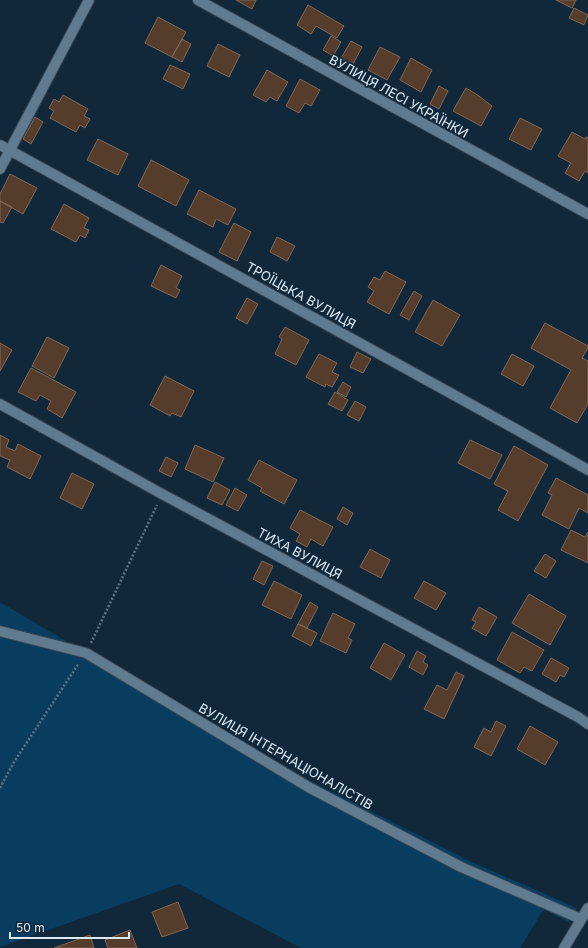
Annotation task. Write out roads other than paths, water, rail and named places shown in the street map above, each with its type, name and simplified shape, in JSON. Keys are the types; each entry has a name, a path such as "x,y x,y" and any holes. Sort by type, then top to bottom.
{"street":[{"path":"0,168 89,0"},
{"name":"ВУЛИЦЯ ЛЕСІ УКРАЇНКИ","path":"198,0 588,214"},
{"name":"ТРОЇЦЬКА ВУЛИЦЯ","path":"0,145 588,470"},
{"name":"ТИХА ВУЛИЦЯ","path":"0,404 169,498 578,717 588,724"},
{"name":"ВУЛИЦЯ ІНТЕРНАЦІОНАЛІСТІВ","path":"0,631 86,653 310,788 461,867 581,919"},
{"path":"564,948 588,908"}]}
